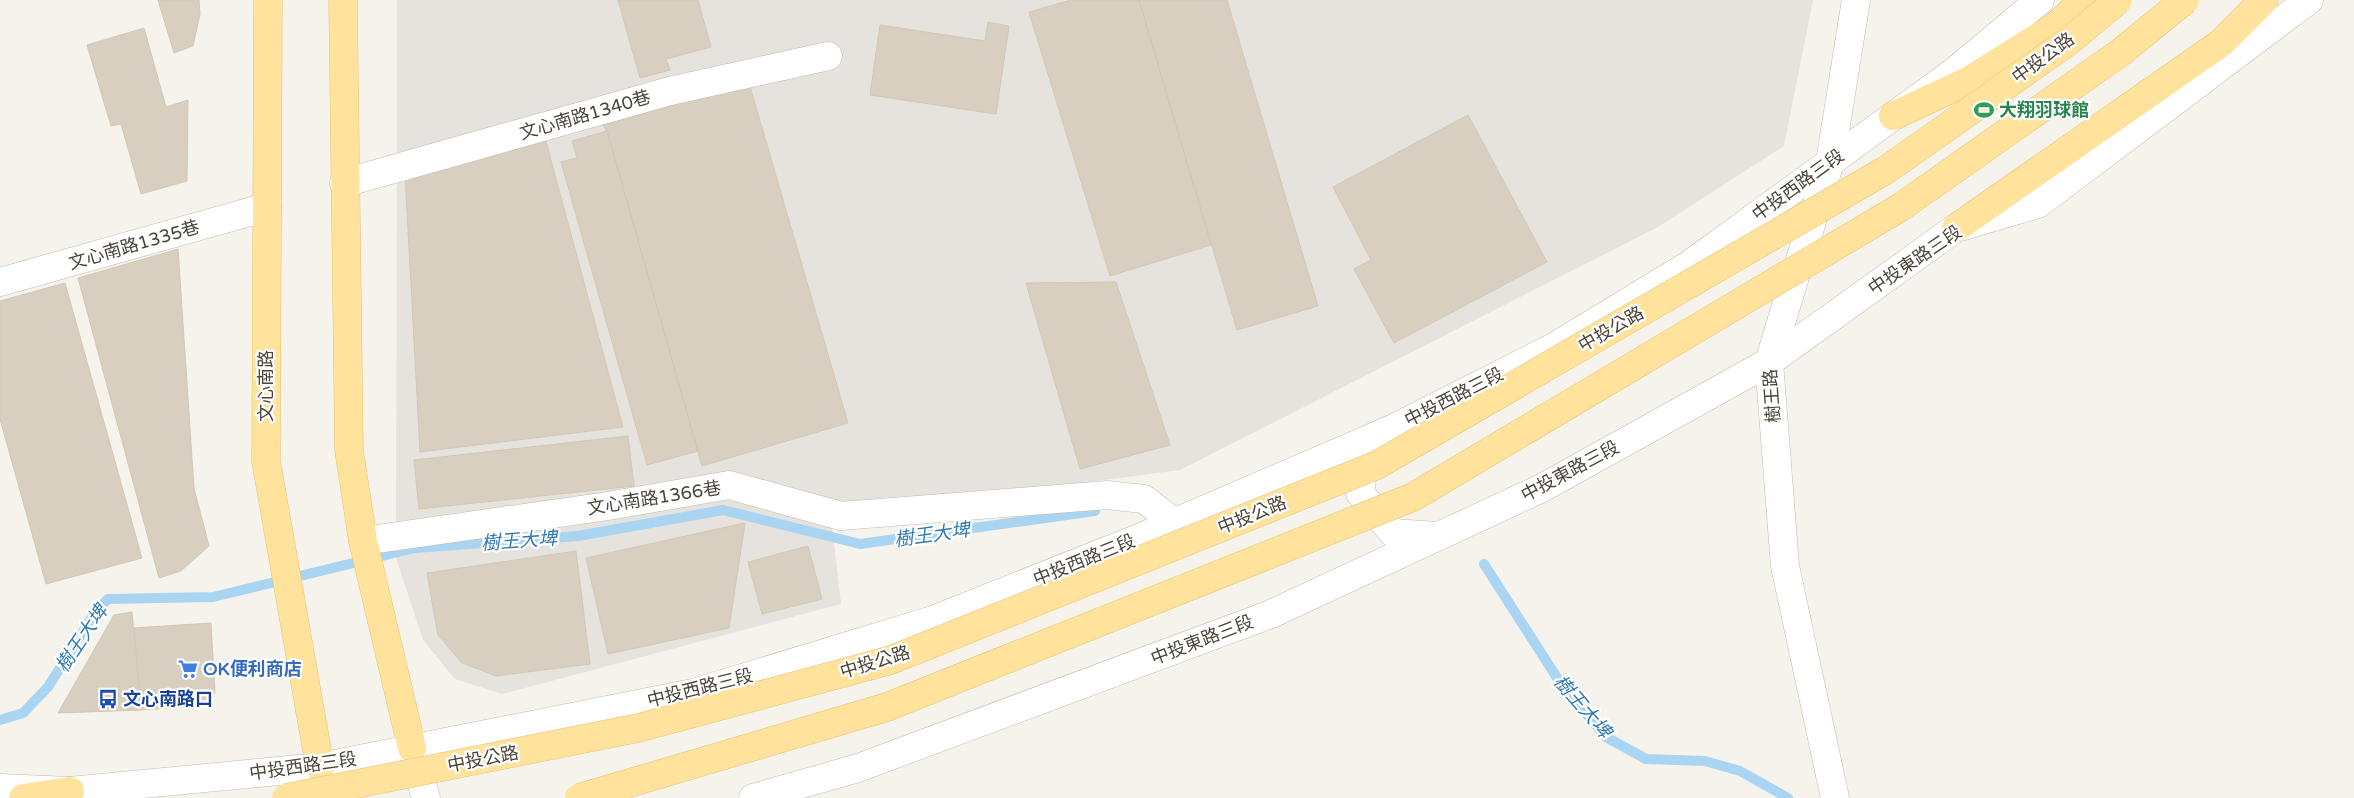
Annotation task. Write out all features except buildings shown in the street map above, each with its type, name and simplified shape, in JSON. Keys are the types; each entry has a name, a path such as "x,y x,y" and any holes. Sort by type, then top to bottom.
{"main road":[{"name":"文心南路","path":"268,0 266,461 320,767"},
{"path":"343,0 349,450 363,541 412,748"},
{"path":"1892,116 1968,82 2056,26 2084,0"},
{"name":"中投公路","path":"286,798 638,728 891,660 1376,465 1886,170 2069,41 2118,0"},
{"path":"579,798 887,707 1413,497 1901,207 2121,52 2185,0"},
{"path":"1956,228 2221,43 2264,0"},
{"path":"23,798 70,791"}],"street":[{"name":"樹王路","path":"1835,798 1785,566 1769,362 1830,162 1856,0"},
{"name":"中投西路三段","path":"0,788 70,791 320,767 693,693 933,620 1175,523 1394,428 1554,347 1681,270 1955,70 2040,0"},
{"name":"中投東路三段","path":"753,798 858,768 1271,614 1542,488 1769,362 1956,228 2038,204 2309,0"},
{"name":"文心南路1340巷","path":"344,183 670,91 828,56"},
{"name":"文心南路1335巷","path":"0,282 267,207"},
{"path":"1394,428 1364,456 1360,493 1393,533 1440,536"},
{"name":"文心南路1366巷","path":"363,541 598,507 729,485 841,516 1107,496 1144,499 1175,523"},
{"path":"412,748 426,798"},
{"path":"320,767 328,798"}],"shaded area":[{"path":"397,0 1813,0 1784,146 1658,227 1180,470 831,516 841,604 502,694 455,679 423,640 396,558"}],"waterway":[{"name":"樹王大埤","path":"0,720 23,713 48,687 96,611 108,599 213,597 415,548 578,536 723,510 860,544 1095,511"},
{"name":"樹王大埤","path":"1484,564 1563,687 1606,737 1646,759 1705,761 1740,771 1788,798"}],"place":[{"name":"大翔羽球館","path":"1984,110"},
{"name":"OK便利商店","path":"188,669"},
{"name":"文心南路口","path":"108,699"}]}
